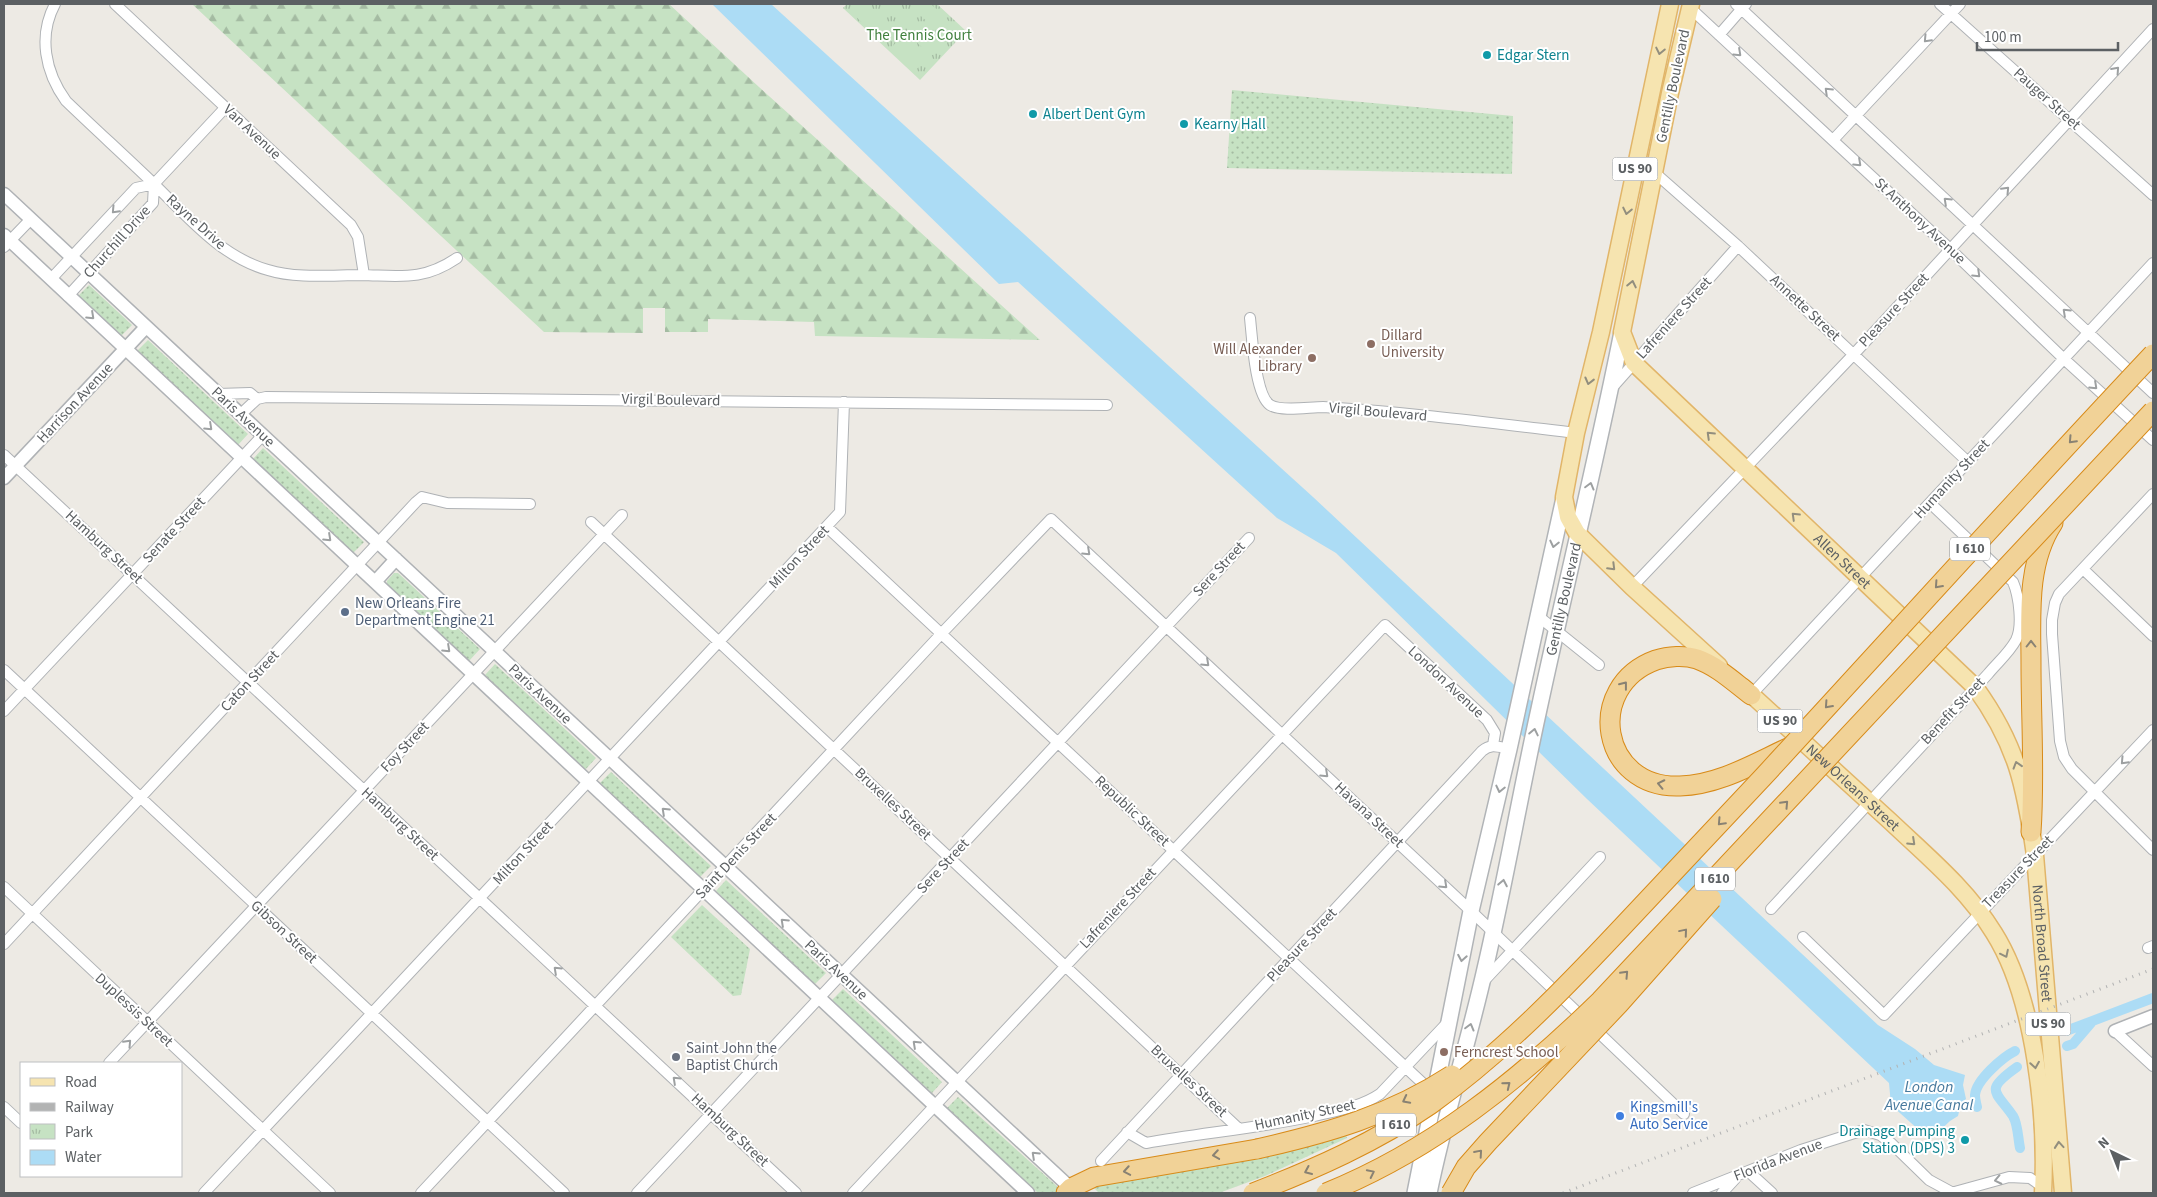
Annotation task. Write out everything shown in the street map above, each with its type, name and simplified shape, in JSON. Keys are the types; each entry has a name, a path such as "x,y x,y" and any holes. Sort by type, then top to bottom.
{"highway":[{"name":"I 610","path":"1253,1193 1333,1160 1430,1104 1523,1029 1584,968 1790,747 2036,477 2153,354"},
{"name":"I 610","path":"1326,1193 1378,1169 1453,1125 1523,1072 1556,1044 1600,1001 2153,411"},
{"path":"2031,832 2034,797 2032,604 2035,565 2045,535 2060,511"},
{"path":"1751,695 1712,666 1696,659 1663,658 1636,670 1615,697 1610,713 1610,730 1617,755 1633,773 1646,780 1662,785 1679,786 1720,778 1790,747"},
{"path":"1451,1193 1466,1167 1655,965 1759,844 1764,827"},
{"path":"1071,1192 1103,1175 1257,1148 1341,1128 1384,1111 1448,1077 1523,1029"}],"main road":[{"name":"Gentilly Boulevard","path":"1416,1193 1452,1018 1471,910 1510,746 1576,433 1600,337 1670,4"},
{"name":"Gentilly Boulevard","path":"1429,1193 1438,1147 1482,983 1577,533 1592,479 1689,5"},
{"name":"Allen Street","path":"1622,332 1634,363 1975,687 1995,715 2011,745 2029,812"},
{"name":"New Orleans Street","path":"1564,497 1568,517 1577,533 1632,587 1944,871 1980,912 1994,933 2009,963 2027,1016"},
{"name":"North Broad Street","path":"2029,812 2035,855 2063,1193"},
{"name":"North Broad Street","path":"2027,1016 2040,1100 2046,1191"}],"street":[{"name":"Rayne Drive","path":"55,4 49,15 46,32 46,52 49,68 56,87 66,101 214,241 247,262 269,271 296,274 420,275 442,268 457,258"},
{"name":"Van Avenue","path":"115,4 351,225 359,243 364,275"},
{"name":"Pauger Street","path":"1940,4 2153,195"},
{"path":"1833,140 1960,4"},
{"name":"St Anthony Avenue","path":"1689,5 1950,249 2064,359 2153,440"},
{"path":"1719,35 1741,5 1855,117 2153,393"},
{"name":"Pleasure Street","path":"1632,587 1854,354 2153,29"},
{"name":"Churchill Drive","path":"51,279 136,188 154,184 225,108"},
{"name":"Annette Street","path":"1638,158 1738,246 1968,462"},
{"name":"Churchill Drive","path":"68,296 152,203 154,184"},
{"name":"Paris Avenue","path":"4,194 957,1082 1071,1192"},
{"path":"6,241 31,219"},
{"name":"Paris Avenue","path":"6,241 51,279 1028,1193"},
{"name":"Lafreniere Street","path":"1611,389 1738,246"},
{"name":"Humanity Street","path":"1751,695 2153,263"},
{"name":"Virgil Boulevard","path":"1250,318 1253,353 1262,396 1271,405 1284,408 1322,407 1445,418 1576,433"},
{"name":"Harrison Avenue","path":"4,478 146,327"},
{"name":"Virgil Boulevard","path":"218,394 250,393 257,399 266,397 1107,405"},
{"path":"241,414 257,399"},
{"name":"Milton Street","path":"204,1193 840,512 844,402"},
{"name":"Senate Street","path":"4,711 262,435"},
{"name":"Hamburg Street","path":"4,455 133,573 796,1193"},
{"path":"2153,494 2059,594 2052,620 2060,741 2064,757 2072,769 2094,793 2153,850"},
{"name":"Caton Street","path":"4,944 377,542 422,497 447,503 530,504"},
{"name":"Benefit Street","path":"1771,908 2012,647 2017,638 2019,608 2017,592 2013,582 1930,503"},
{"name":"Foy Street","path":"110,1062 622,515"},
{"name":"Havana Street","path":"1051,519 1471,910 1684,1114"},
{"name":"Saint Denis Street","path":"421,1193 942,633 1051,519"},
{"name":"Bruxelles Street","path":"591,522 951,857 1239,1129"},
{"name":"Republic Street","path":"827,527 1436,1095"},
{"name":"Sere Street","path":"637,1193 1249,538"},
{"path":"375,582 396,559"},
{"path":"2083,569 2153,636"},
{"path":"1538,616 1598,665"},
{"name":"Lafreniere Street","path":"853,1193 1173,849 1385,625"},
{"name":"London Avenue","path":"1385,625 1487,720 1495,733 1493,745"},
{"name":"Gibson Street","path":"4,670 564,1193"},
{"name":"Treasure Street","path":"1803,937 1884,1015 2153,730"},
{"path":"1493,745 1510,746"},
{"name":"Pleasure Street","path":"1101,1161 1482,750 1487,746 1493,745"},
{"path":"1482,983 1600,858"},
{"name":"Duplessis Street","path":"4,887 330,1193"},
{"path":"2153,1016 2115,1031 2153,1066"},
{"name":"Humanity Street","path":"1127,1132 1146,1144 1332,1112 1372,1099 1380,1094 1452,1018"},
{"path":"4,1106 20,1122"},
{"name":"Florida Avenue","path":"1693,1193 1801,1150 1864,1130 1880,1136 1891,1143 1929,1180 1952,1193"},
{"path":"1749,1172 1772,1193"},
{"path":"1722,1193 1738,1176"},
{"path":"1952,1193 2009,1177 2030,1178 2046,1191"}],"green space":[{"path":"192,4 669,4 1040,340 815,336 814,322 708,319 708,332 665,332 665,308 643,308 643,333 544,332"},
{"name":"The Tennis Court","path":"847,4 937,4 966,31 920,80 843,8"},
{"path":"856,4 865,4 885,22 874,34 850,11"},
{"path":"932,5 956,28 945,39 921,16"},
{"path":"917,21 941,44 930,55 906,32"},
{"path":"901,37 925,60 915,71 890,49"},
{"path":"1232,90 1513,116 1512,174 1227,168"},
{"path":"89,285 132,325 121,336 78,296"},
{"path":"148,340 248,434 238,445 137,351"},
{"path":"263,448 364,542 353,553 253,459"},
{"path":"394,573 398,573 480,649 469,661 387,585 387,581"},
{"path":"495,664 596,758 585,770 485,675"},
{"path":"611,772 711,866 700,877 600,783"},
{"path":"726,880 826,973 815,984 716,891"},
{"path":"702,905 750,949 741,995 733,996 671,937"},
{"path":"843,989 942,1082 932,1093 832,1000"},
{"path":"958,1097 1060,1189 1056,1193 1038,1193 947,1108"},
{"path":"1345,1133 1347,1138 1265,1176 1219,1193 1099,1193 1091,1185"}],"water":[{"name":"London Avenue Canal","path":"712,4 771,4 1313,497 1878,1025 1915,1049 1934,1065 1965,1075 1963,1085 1966,1099 1961,1103 1958,1116 1930,1140 1891,1105 1889,1083 1587,799 1336,553 1277,518 1018,282 999,284"}],"waterway":[{"path":"2066,1031 2153,998"},
{"path":"2067,1046 2073,1044 2091,1023"},
{"path":"1977,1107 1975,1095 1980,1083 1997,1064 2015,1051"},
{"path":"2017,1067 2000,1081 1996,1086 1996,1091 2015,1119 2020,1148"}],"railway":[{"path":"1563,1193 2153,969"}],"place":[{"name":"Edgar Stern","path":"1487,55"},
{"name":"Albert Dent Gym","path":"1033,114"},
{"name":"Kearny Hall","path":"1184,124"},
{"name":"Dillard University","path":"1371,344"},
{"name":"Will Alexander Library","path":"1312,358"},
{"name":"New Orleans Fire Department Engine 21","path":"345,612"},
{"name":"Ferncrest School","path":"1444,1052"},
{"name":"Saint John the Baptist Church","path":"676,1057"},
{"name":"Kingsmill's Auto Service","path":"1620,1116"},
{"name":"Drainage Pumping Station (DPS) 3","path":"1965,1140"}]}
